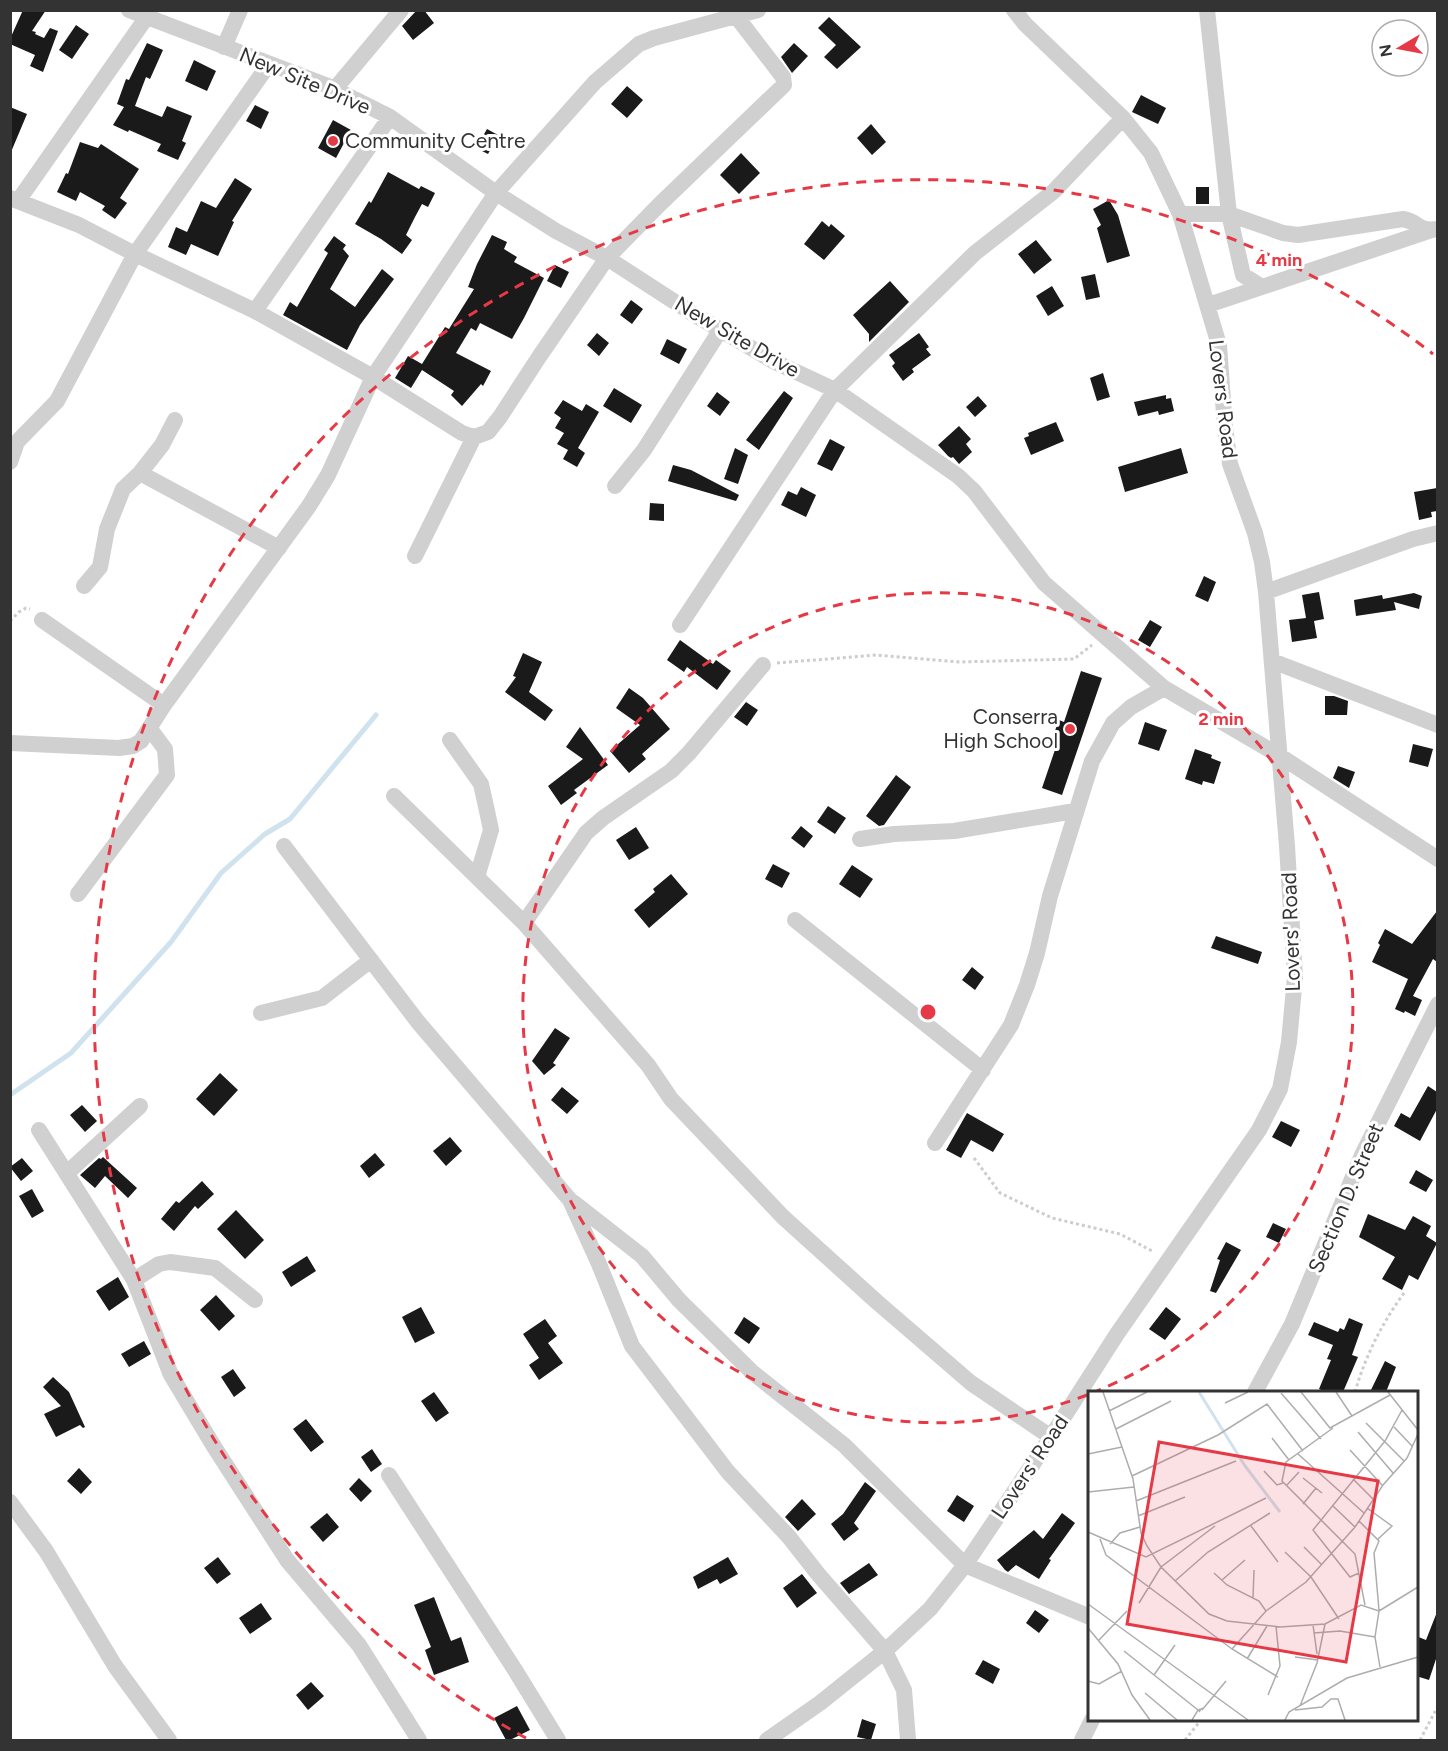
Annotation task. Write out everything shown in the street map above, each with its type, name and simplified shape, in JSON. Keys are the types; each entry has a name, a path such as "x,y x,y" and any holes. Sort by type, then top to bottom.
{"street":[{"name":"New Site Drive","path":"129,10 334,90 390,117 496,193 556,231 607,258 695,315 775,362 835,390 958,476 974,491 1044,583 1164,688 1280,756 1437,859"},
{"path":"224,47 240,10"},
{"path":"334,90 401,10"},
{"path":"10,743 120,748 133,746 141,741 164,705 279,548 328,475 373,377 496,193 595,81 639,44 759,10"},
{"name":"Lovers' Road","path":"767,1740 820,1703 885,1651 930,1610 965,1565 1117,1334 1259,1130 1280,1089 1289,1042 1295,977 1292,908 1266,592 1255,533 1230,464 1219,345 1180,214 1151,153 1123,118 1025,24 1014,10"},
{"path":"1207,10 1228,214 1243,275 1262,287"},
{"path":"146,18 14,199 79,225 255,311 373,377 462,433 474,437 488,432 500,417 607,258 784,85 783,77 736,16"},
{"path":"10,462 17,442 57,401 135,254 269,64"},
{"path":"255,311 390,117"},
{"path":"680,625 835,390 975,253 1053,192 1123,118"},
{"path":"1180,214 1228,214 1283,233 1298,235 1403,219 1415,223 1421,229 1436,229"},
{"path":"1208,305 1436,229"},
{"path":"615,486 644,450 721,329"},
{"path":"84,586 100,567 107,529 123,489 140,473 162,445 175,420"},
{"path":"415,556 474,437"},
{"path":"140,473 279,548"},
{"path":"1266,592 1413,539 1437,533"},
{"path":"42,620 164,705"},
{"path":"1272,662 1437,724"},
{"path":"524,922 586,833 603,818 671,771 763,665"},
{"path":"935,1143 1011,1025 1027,985 1075,811 1092,761 1113,723 1131,707 1164,688"},
{"path":"78,894 167,775 165,749 150,729"},
{"path":"450,740 481,784 488,812 491,830 477,877"},
{"path":"394,796 524,922 648,1065 671,1099 783,1217 971,1383 1051,1437"},
{"path":"860,838 954,831 1075,811"},
{"path":"284,846 418,1022 570,1200 642,1256 679,1299 752,1372 844,1445 965,1565 1088,1617"},
{"path":"795,920 983,1070"},
{"path":"261,1012 322,998 371,960"},
{"name":"Section D. Street","path":"1256,1391 1292,1324 1362,1155 1437,1004"},
{"path":"67,1173 140,1106"},
{"path":"39,1130 134,1280 171,1376 213,1446 288,1560 359,1646 419,1740"},
{"path":"570,1200 632,1346 728,1473 789,1538 885,1651 904,1690 908,1740"},
{"path":"134,1280 159,1264 170,1262 216,1268 255,1300"},
{"path":"389,1475 558,1740"},
{"path":"10,1502 46,1551 115,1666 169,1740"},
{"path":"1082,1740 1091,1721"}],"path":[{"path":"763,665 877,655 960,662 1074,659 1090,649 1101,634"},
{"path":"974,1158 1000,1193 1052,1218 1120,1234 1169,1260"},
{"path":"1355,1391 1361,1371 1389,1313 1404,1293"},
{"path":"1420,1740 1437,1706"},
{"path":"1185,1740 1199,1721"}],"building":[{"path":"23,10 46,10 32,31 36,32 35,34 44,38 50,28 58,31 43,72 30,66 35,55 10,44"},
{"path":"417,10 424,10 434,23 413,40 402,26"},
{"path":"829,17 861,47 837,69 824,57 836,45 818,28"},
{"path":"76,25 89,34 72,59 59,50"},
{"path":"147,43 163,50 150,79 146,77 135,106 162,117 167,106 192,116 182,141 186,143 178,160 157,151 161,144 113,125 124,107 117,104 126,79 129,80"},
{"path":"794,43 808,56 792,73 781,57"},
{"path":"194,60 216,71 207,91 185,81"},
{"path":"627,86 643,100 627,118 611,104"},
{"path":"1141,95 1166,108 1158,124 1132,112"},
{"path":"255,105 269,112 261,129 246,121"},
{"path":"10,107 27,114 11,152 10,152"},
{"name":"Community Centre","path":"333,120 351,130 336,158 318,148"},
{"path":"871,124 886,142 872,155 857,138"},
{"path":"487,129 498,135 488,154 476,148"},
{"path":"80,142 98,148 101,144 139,169 120,198 127,203 115,219 102,210 105,206 80,192 76,201 57,192 66,173 68,174"},
{"path":"741,153 760,173 739,194 720,175"},
{"path":"388,172 419,189 421,186 435,193 428,207 422,204 406,235 412,240 402,254 355,224 369,201 371,203"},
{"path":"235,178 252,189 232,221 234,222 218,256 191,244 186,255 168,247 176,227 187,232 201,201 216,208"},
{"path":"1196,187 1209,187 1209,204 1196,204"},
{"path":"1109,200 1118,215 1130,256 1107,263 1097,228 1101,225 1093,209"},
{"path":"822,221 829,227 831,224 845,236 824,260 804,244"},
{"path":"492,235 507,242 504,249 517,257 514,262 544,278 512,339 480,323 476,331 471,328 456,353 491,371 483,386 481,384 462,406 451,395 454,391 422,370 411,388 395,378 408,356 422,364 445,327 449,329 474,289 468,287"},
{"path":"334,236 346,245 343,249 349,256 330,289 355,307 382,269 394,279 360,325 347,350 283,315 290,302 297,307 328,253 324,250"},
{"path":"1036,240 1052,260 1034,274 1018,254"},
{"path":"555,265 569,272 561,288 547,281"},
{"path":"1095,274 1100,297 1086,300 1081,277"},
{"path":"890,281 909,302 869,342 869,334 853,315"},
{"path":"1052,286 1064,306 1048,316 1036,296"},
{"path":"631,300 643,309 632,324 620,315"},
{"path":"597,333 609,343 599,356 587,345"},
{"path":"919,333 929,347 926,349 931,355 912,369 914,372 903,381 892,366 895,363 889,355"},
{"path":"667,339 687,349 679,364 660,354"},
{"path":"1103,373 1110,397 1097,401 1090,378"},
{"path":"614,388 642,405 631,423 603,406"},
{"path":"784,391 793,398 759,450 746,440"},
{"path":"717,392 730,402 720,416 707,406"},
{"path":"1166,395 1166,399 1171,398 1174,411 1159,415 1158,411 1138,416 1134,402"},
{"path":"978,396 987,406 975,417 966,407"},
{"path":"563,400 582,411 586,404 599,412 578,448 585,453 577,467 563,459 568,450 557,444 564,433 555,428 561,418 554,413"},
{"path":"1056,422 1064,441 1031,455 1024,438 1029,436 1028,433"},
{"path":"959,426 971,439 966,444 972,452 959,464 938,445"},
{"path":"830,439 845,447 832,471 817,464"},
{"path":"735,448 748,455 738,484 724,479"},
{"path":"1181,448 1188,473 1125,492 1118,467"},
{"path":"673,465 691,470 739,495 736,501 668,481"},
{"path":"801,487 816,495 806,517 781,505 788,491 797,495"},
{"path":"1437,488 1437,511 1431,512 1432,517 1419,520 1414,492"},
{"path":"650,503 664,504 664,521 649,520"},
{"path":"1204,576 1216,582 1208,602 1195,596"},
{"path":"1319,592 1324,619 1314,621 1317,638 1292,642 1289,620 1306,618 1302,595"},
{"path":"1414,593 1422,596 1419,609 1394,602 1396,610 1356,616 1354,600 1382,595 1383,599"},
{"path":"1150,620 1162,627 1150,647 1138,640"},
{"path":"680,640 713,664 716,660 731,671 717,690 687,667 684,672 667,660"},
{"path":"523,653 542,662 529,692 553,710 545,721 505,692 516,677 513,676"},
{"name":"Conserra High School","path":"1081,671 1102,678 1062,795 1042,788 1059,738 1053,736 1059,720 1064,722"},
{"path":"629,688 643,698 670,729 642,754 646,759 629,773 610,751 640,725 616,708"},
{"path":"1325,696 1334,696 1348,701 1347,715 1325,715"},
{"path":"746,702 758,710 747,726 734,717"},
{"path":"1145,722 1167,730 1159,751 1138,744"},
{"path":"580,727 608,765 574,790 577,793 561,805 548,786 583,759 566,747"},
{"path":"1413,744 1433,749 1428,767 1409,762"},
{"path":"1195,749 1212,755 1211,758 1221,762 1214,784 1203,781 1202,785 1185,779"},
{"path":"1338,766 1355,772 1349,788 1333,778"},
{"path":"896,775 911,787 884,825 879,826 866,816"},
{"path":"828,806 846,818 835,834 817,822"},
{"path":"801,826 813,836 804,848 791,838"},
{"path":"636,827 649,848 629,860 616,840"},
{"path":"773,864 790,873 782,888 765,879"},
{"path":"852,865 873,879 860,898 839,884"},
{"path":"671,874 688,894 649,928 634,910 655,892 653,889"},
{"path":"1437,911 1437,962 1433,959 1413,996 1422,1000 1415,1016 1395,1009 1408,979 1372,962 1385,929 1412,944"},
{"path":"1216,936 1262,952 1258,964 1211,948"},
{"path":"972,967 984,977 975,990 962,980"},
{"path":"555,1028 570,1038 553,1063 556,1065 544,1075 532,1061"},
{"path":"220,1073 238,1090 214,1116 196,1099"},
{"path":"1428,1086 1437,1092 1437,1109 1420,1141 1394,1126 1401,1113 1410,1118"},
{"path":"562,1087 579,1101 567,1114 551,1100"},
{"path":"82,1105 97,1121 85,1132 70,1115"},
{"path":"967,1113 1004,1134 993,1152 971,1140 961,1158 946,1150"},
{"path":"1281,1121 1300,1130 1291,1147 1272,1137"},
{"path":"450,1137 462,1151 446,1166 433,1151"},
{"path":"375,1153 385,1165 369,1178 360,1166"},
{"path":"103,1157 137,1188 128,1198 105,1176 95,1188 80,1175"},
{"path":"22,1158 33,1171 21,1181 10,1167"},
{"path":"1416,1170 1433,1180 1426,1192 1409,1183"},
{"path":"202,1181 214,1194 198,1209 195,1206 174,1231 161,1219 176,1201 179,1203"},
{"path":"32,1189 44,1211 32,1218 19,1196"},
{"path":"236,1210 264,1240 245,1259 217,1229"},
{"path":"1368,1214 1405,1230 1413,1216 1431,1226 1426,1236 1437,1243 1418,1280 1409,1275 1402,1290 1382,1279 1395,1257 1359,1237"},
{"path":"1273,1223 1286,1229 1279,1243 1266,1237"},
{"path":"1226,1242 1241,1250 1216,1293 1210,1291 1220,1260 1217,1259"},
{"path":"307,1256 316,1271 291,1287 282,1272"},
{"path":"118,1277 129,1297 109,1311 96,1291"},
{"path":"216,1295 235,1316 219,1331 200,1310"},
{"path":"421,1307 435,1333 415,1343 402,1317"},
{"path":"1166,1307 1181,1319 1165,1340 1149,1329"},
{"path":"744,1317 760,1328 749,1344 734,1333"},
{"path":"1349,1318 1363,1324 1352,1355 1358,1357 1343,1391 1324,1391 1319,1389 1331,1360 1327,1359 1333,1345 1308,1335 1314,1322 1338,1332 1340,1328 1344,1330"},
{"path":"545,1319 557,1336 548,1343 563,1363 539,1380 529,1365 539,1358 523,1334"},
{"path":"144,1341 151,1354 129,1367 121,1354"},
{"path":"1385,1361 1396,1367 1386,1391 1370,1391"},
{"path":"233,1369 246,1388 234,1397 221,1377"},
{"path":"53,1377 69,1392 85,1427 80,1425 56,1437 44,1414 61,1406 43,1387"},
{"path":"434,1392 449,1413 436,1422 421,1401"},
{"path":"306,1419 324,1442 311,1452 293,1429"},
{"path":"372,1449 382,1464 371,1472 361,1457"},
{"path":"79,1468 92,1482 81,1494 67,1481"},
{"path":"359,1478 372,1491 361,1502 349,1489"},
{"path":"865,1482 876,1491 854,1523 859,1529 844,1541 831,1524 843,1514"},
{"path":"957,1495 974,1506 964,1522 947,1511"},
{"path":"802,1499 816,1514 798,1531 785,1517"},
{"path":"327,1513 339,1527 323,1542 310,1527"},
{"path":"1062,1513 1075,1523 1049,1559 1051,1560 1039,1579 1016,1565 1008,1572 1005,1570 997,1560 1034,1530 1043,1539"},
{"path":"218,1557 231,1574 217,1584 204,1568"},
{"path":"728,1557 738,1574 720,1584 717,1579 698,1589 693,1577"},
{"path":"869,1563 878,1575 849,1594 840,1583"},
{"path":"802,1574 817,1593 797,1608 783,1588"},
{"path":"434,1597 451,1641 461,1637 469,1662 434,1675 425,1650 431,1647 414,1605"},
{"path":"261,1603 272,1619 250,1634 239,1618"},
{"path":"1035,1610 1049,1620 1039,1633 1026,1623"},
{"path":"1437,1612 1437,1656 1429,1680 1418,1677 1418,1637 1426,1640"},
{"path":"983,1660 1000,1669 993,1684 975,1674"},
{"path":"311,1682 324,1696 308,1710 296,1695"},
{"path":"517,1706 530,1730 506,1740 494,1718"},
{"path":"862,1719 876,1724 871,1740 857,1737"}],"waterway":[{"path":"10,1095 71,1053 171,942 221,873 265,834 290,819 376,715"}],"place":[{"name":"Community Centre","path":"333,141"},
{"name":"Conserra High School","path":"1070,729"}]}
